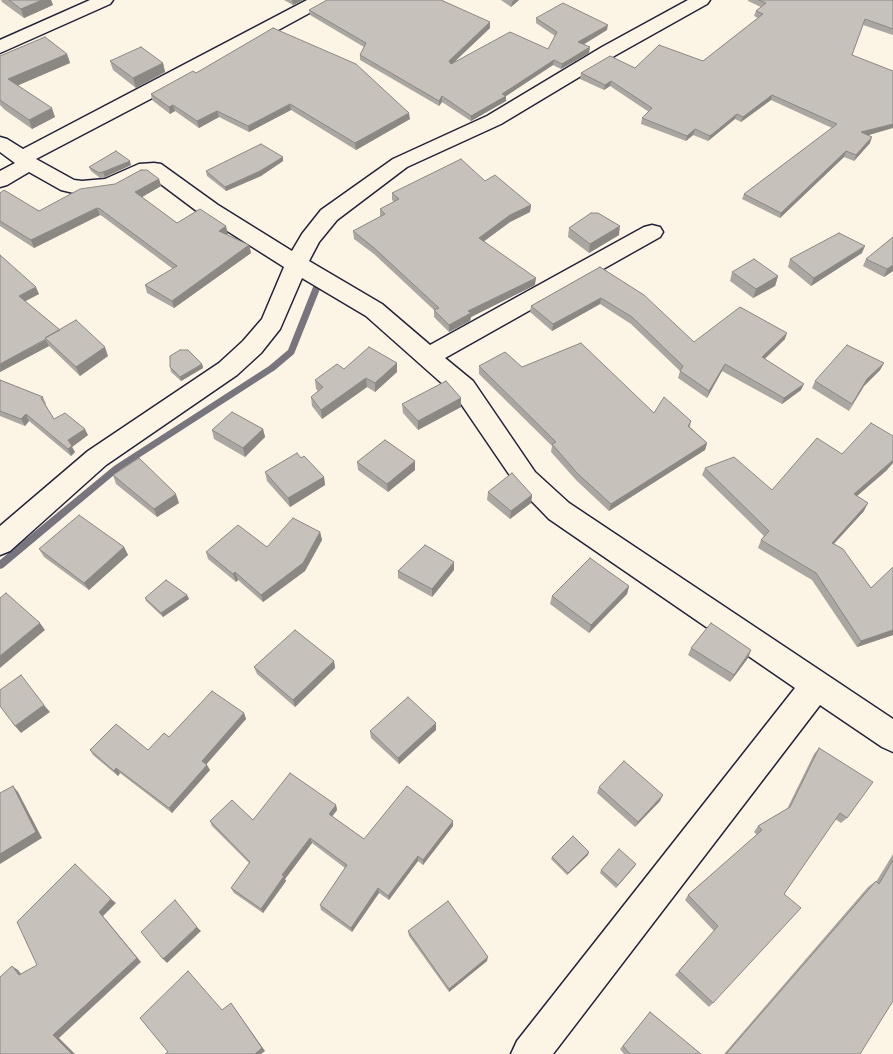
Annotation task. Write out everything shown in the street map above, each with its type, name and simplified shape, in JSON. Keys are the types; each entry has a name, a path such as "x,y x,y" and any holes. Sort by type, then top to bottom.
{"street":[{"path":"0,47 104,0"},
{"path":"0,180 25,160 320,0"},
{"path":"0,544 97,458 228,369 246,352 272,323 296,264 310,239 329,215 400,163 494,120 609,51 701,0"},
{"path":"0,143 68,185 82,188 110,184 139,170 154,169 210,210 374,310 464,388 526,479 559,511 817,684 888,724"},
{"path":"428,357 652,232"},
{"path":"530,1054 817,684"}],"building":[{"path":"9,0 42,0 21,9"},
{"path":"327,0 441,0 490,22 449,61 451,64 510,32 548,49 557,32 536,18 563,3 608,25 578,42 590,47 562,64 554,60 502,94 506,96 471,116 442,96 439,101 360,55 366,43 309,10"},
{"path":"759,0 893,0 893,29 865,19 852,55 893,71 893,124 861,132 872,137 856,155 846,151 781,213 744,194 837,124 772,95 743,117 737,114 710,136 695,129 687,136 642,118 652,108 611,81 605,85 581,73 610,56 635,68 659,45 703,61 763,14 756,11 766,3"},
{"path":"273,28 356,64 409,113 355,143 290,104 248,126 217,111 197,121 173,105 169,107 151,94 193,71 196,73"},
{"path":"45,37 67,54 8,79 52,108 29,120 0,100 0,56"},
{"path":"141,47 163,63 133,78 110,61"},
{"path":"261,144 283,157 260,171 225,187 206,171"},
{"path":"116,151 130,161 99,173 89,167"},
{"path":"461,159 485,181 495,175 531,205 510,215 479,238 536,278 468,311 471,313 449,325 434,310 439,308 353,231 385,214 380,209 399,199 392,193"},
{"path":"141,170 147,170 159,179 135,192 177,223 200,209 226,226 219,231 249,245 172,301 145,285 177,266 100,209 97,208 31,240 0,221 0,193 4,190 39,211 80,189 115,184"},
{"path":"591,213 598,213 620,226 590,244 569,228"},
{"path":"839,233 865,246 814,278 790,259"},
{"path":"893,237 893,265 887,269 866,259"},
{"path":"0,255 36,287 19,296 60,330 0,364"},
{"path":"754,259 778,276 756,289 732,272"},
{"path":"600,267 644,295 694,342 740,307 787,333 762,357 804,384 784,398 725,364 709,391 680,371 683,366 632,317 601,298 553,324 531,306"},
{"path":"76,320 105,347 76,367 45,338"},
{"path":"581,343 654,413 664,397 691,421 688,426 707,443 611,504 577,473 552,444 556,442 479,366 505,352 522,367"},
{"path":"847,345 884,363 867,379 852,404 815,381"},
{"path":"369,347 397,363 375,383 366,378 321,410 311,397 323,387 315,380 337,364 344,369"},
{"path":"180,350 188,350 202,364 180,377 170,367 170,356"},
{"path":"0,380 43,397 41,398 54,419 65,413 85,429 68,440 72,446 68,449 26,414 21,419 0,411"},
{"path":"446,381 461,398 418,421 402,404"},
{"path":"232,412 263,429 243,448 212,430"},
{"path":"871,423 893,436 893,460 854,494 868,503 832,543 843,549 871,588 893,567 893,630 861,641 816,573 761,540 769,531 705,468 734,457 772,490 817,438 842,454"},
{"path":"385,440 415,461 387,484 357,462"},
{"path":"297,453 301,458 304,456 324,477 288,498 265,472"},
{"path":"139,458 176,494 154,509 113,475"},
{"path":"512,473 532,495 511,511 488,492"},
{"path":"79,515 124,547 84,583 39,549"},
{"path":"293,518 320,532 303,563 261,595 235,572 233,574 206,552 238,525 267,547"},
{"path":"425,545 454,562 432,589 398,571"},
{"path":"590,558 629,586 591,625 552,596"},
{"path":"166,580 187,595 161,613 145,598"},
{"path":"6,593 40,623 0,656 0,598"},
{"path":"711,623 751,650 734,675 691,648"},
{"path":"295,630 334,661 293,700 254,667"},
{"path":"21,675 44,705 15,726 0,706 0,690"},
{"path":"212,691 244,713 202,761 207,765 169,808 116,768 114,771 90,750 116,724 148,750 164,733 169,737"},
{"path":"408,697 436,723 398,758 370,731"},
{"path":"819,748 873,782 847,818 840,813 784,894 801,908 713,1003 679,971 718,926 688,895 762,830 758,826 790,807"},
{"path":"624,761 663,795 638,822 599,787"},
{"path":"290,773 336,805 329,814 364,839 407,786 453,821 423,860 418,856 388,896 378,888 351,928 320,905 347,865 310,838 282,875 284,876 261,909 231,888 250,862 210,821 232,800 253,820"},
{"path":"13,786 36,832 0,854 0,793"},
{"path":"573,836 589,852 568,873 552,857"},
{"path":"619,849 636,864 618,885 601,870"},
{"path":"893,860 893,1001 860,1054 726,1054 876,881 879,884"},
{"path":"75,864 111,899 99,912 137,958 53,1035 72,1054 0,1054 0,977 12,966 19,975 37,965 17,922"},
{"path":"175,900 197,927 163,959 141,932"},
{"path":"448,901 488,957 449,989 408,931"},
{"path":"188,971 222,1010 231,1003 262,1048 255,1054 165,1054 168,1052 140,1018"},
{"path":"650,1012 701,1054 630,1054 623,1046"}],"waterway":[{"path":"0,565 117,468 272,368 291,352 318,284"}]}
